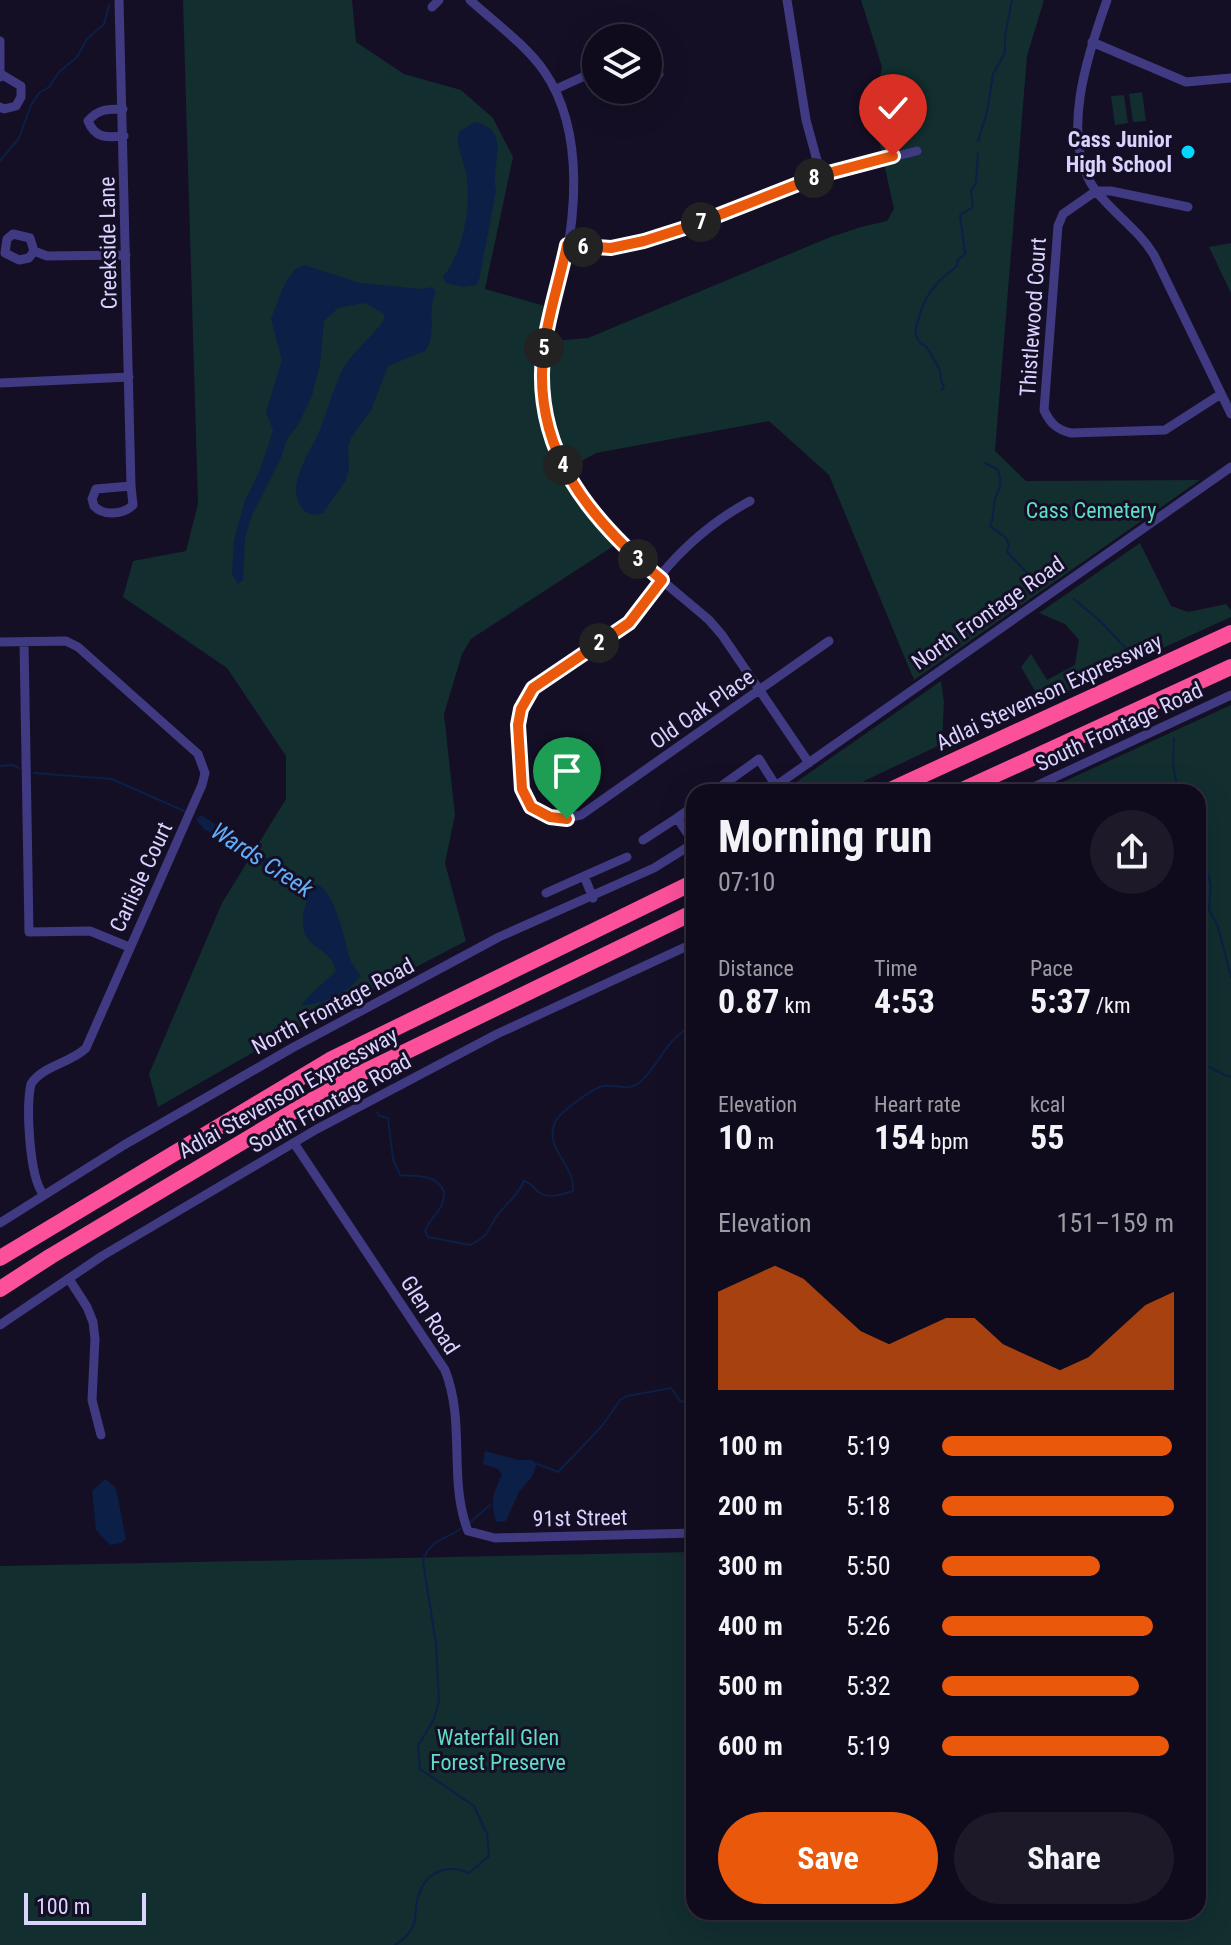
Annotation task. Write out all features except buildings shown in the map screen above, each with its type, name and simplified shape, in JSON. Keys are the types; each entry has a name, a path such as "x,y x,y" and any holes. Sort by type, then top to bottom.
{"highway":[{"name":"Adlai Stevenson Expressway","path":"903,784 1231,633"},
{"path":"975,784 1231,667"},
{"name":"Adlai Stevenson Expressway","path":"0,1258 330,1060 686,886"},
{"name":"Adlai Stevenson Expressway","path":"0,1289 341,1083 686,916"}],"street":[{"name":"Creekside Lane","path":"119,0 131,486"},
{"path":"470,0 534,58 556,89 567,119 574,171 567,245 543,356 543,392 551,441 585,504 608,530 709,620 809,763"},
{"path":"787,0 806,120 821,175"},
{"path":"1107,0 1083,77 1079,139 1087,174 1096,191 1148,244 1231,414"},
{"path":"0,41 1,75 21,86 21,97 16,106 0,107"},
{"path":"1092,42 1186,82 1231,78"},
{"path":"556,89 582,77"},
{"path":"123,109 105,109 95,113 88,121 92,132 101,137 124,136"},
{"path":"567,245 611,248 644,241 821,175 917,151"},
{"path":"1096,191 1111,191 1188,207"},
{"name":"Thistlewood Court","path":"1096,191 1063,214 1058,226 1044,401 1048,418 1061,431 1071,433 1156,431 1172,427 1221,394"},
{"path":"34,251 47,256 126,255"},
{"path":"0,383 129,377"},
{"name":"North Frontage Road","path":"778,784 1231,467"},
{"path":"131,486 134,498 128,510 103,512 94,506 92,499 96,489 131,486"},
{"path":"660,578 691,540 724,515 750,501"},
{"name":"Old Oak Place","path":"660,578 629,623 533,688 521,709 518,725 520,779 531,807 550,817 567,819 596,806 829,641"},
{"name":"Carlisle Court","path":"24,642 66,641 78,647 198,754 204,766 202,785 86,1048 79,1055 36,1076 31,1084 32,1165 37,1186 43,1194"},
{"path":"0,642 24,642 29,932 90,931 129,947"},
{"name":"South Frontage Road","path":"1040,784 1231,695"},
{"path":"724,784 759,759 769,784"},
{"path":"643,840 686,812"},
{"path":"677,818 686,831"},
{"name":"North Frontage Road","path":"0,1223 212,1092 292,1048 499,937 593,898 654,868 686,848"},
{"path":"546,893 627,857"},
{"path":"584,876 593,898"},
{"name":"South Frontage Road","path":"0,1325 222,1184 294,1143 497,1034 686,947"},
{"name":"Glen Road","path":"294,1143 445,1370 456,1411 459,1506 468,1531"},
{"path":"69,1279 93,1322 92,1400 101,1435"},
{"name":"91st Street","path":"468,1531 495,1538 686,1533"}],"green space":[{"name":"Cass Cemetery","path":"183,0 352,0 356,42 404,74 461,90 493,118 513,157 485,289 559,310 552,341 588,338 828,238 887,221 894,209 873,113 882,67 861,0 1044,0 1027,56 995,451 1026,481 1200,480 914,680 829,475 769,421 596,453 560,473 590,519 615,545 471,639 462,654 444,714 455,815 445,863 466,941 266,1045 158,1107 149,1074 222,903 286,799 286,756 227,668 123,597 133,561 186,551 198,504"},
{"path":"1142,92 1146,121 1133,122 1129,94"},
{"path":"1124,95 1128,123 1115,125 1111,96"},
{"path":"1231,243 1231,293 1209,247"},
{"path":"1140,543 1171,606 1188,612 1226,604 1231,610 1231,617 1042,703 1021,667 1031,654 1047,680 1075,665 1079,640 1065,624 1039,613"},
{"path":"941,681 944,702 942,744 858,784 793,784"},
{"name":"Waterfall Glen Forest Preserve","path":"1231,705 1231,1945 0,1945 0,1566 686,1552 686,1920 1206,1920 1206,784 1058,784"}],"water":[{"path":"475,122 487,127 497,141 496,191 479,280 476,285 463,287 446,283 443,277 460,244 468,204 458,136 460,131"},
{"path":"304,265 360,283 421,289 433,287 436,293 431,337 425,351 388,366 371,410 351,438 346,480 323,513 311,514 301,507 297,498 296,487 302,466 342,371 385,317 365,303 338,308 324,321 320,364 312,396 298,425 287,439 281,458 253,513 245,537 243,580 238,584 232,574 234,541 244,503 260,470 273,430 266,412 282,360 271,319 285,283 295,269"},
{"path":"201,815 291,874 324,889 338,917 351,961 360,975 349,988 326,1000 301,1006 336,971 328,956 306,937 303,916 309,893 245,855 225,839 205,830 196,820"},
{"path":"485,1451 518,1460 532,1460 537,1464 532,1477 519,1492 506,1521 496,1522 493,1498 502,1475 498,1469 483,1464"},
{"path":"105,1479 115,1487 126,1539 110,1545 96,1530 92,1491"}],"waterway":[{"path":"978,141 987,112 993,74 1005,53 1012,0"},
{"name":"Wards Creek","path":"0,161 19,138 31,105 39,93 49,87 59,72 77,57 87,39 104,24 109,5"},
{"path":"942,390 944,386 939,369 928,349 919,341 916,329 930,293 965,254 960,215 973,207 971,191 976,183 978,153"},
{"path":"985,463 998,470 1000,482 990,526 1006,538 1009,545 1007,552 1032,578 1047,578"},
{"path":"1074,599 1133,656"},
{"path":"1174,738 1173,764 1177,784"},
{"name":"Wards Creek","path":"0,766 19,768"},
{"name":"Wards Creek","path":"34,773 112,779 184,811"},
{"path":"1206,870 1211,886 1209,909 1218,927 1231,977"},
{"name":"Wards Creek","path":"313,1013 324,1000"},
{"name":"Wards Creek","path":"377,1112 379,1116 388,1118 393,1159 400,1175 430,1179 444,1191 440,1208 425,1231 428,1237 470,1245 486,1234 524,1181 548,1196 573,1191 570,1173 553,1140 555,1122 577,1101 598,1088 630,1087 639,1083 671,1043 686,1030"},
{"path":"1206,1066 1231,1077"},
{"path":"537,1464 558,1472 602,1426 620,1400 627,1396 671,1388 680,1401 686,1403"},
{"path":"468,1524 490,1505"},
{"path":"395,1945 405,1938 414,1925 418,1898 430,1877 448,1869 469,1873 489,1856 487,1834 474,1806 420,1769 418,1746 434,1719 439,1701 436,1644 423,1561 433,1545 460,1529"}],"place":[{"name":"Cass Junior High School","path":"1188,152"}],"route":[{"path":"567,819 550,817 531,807 522,789 518,725 521,709 533,688 629,623 662,580 585,504 551,441 544,409 543,356 567,245 611,248 644,241 821,175 893,156"}]}
